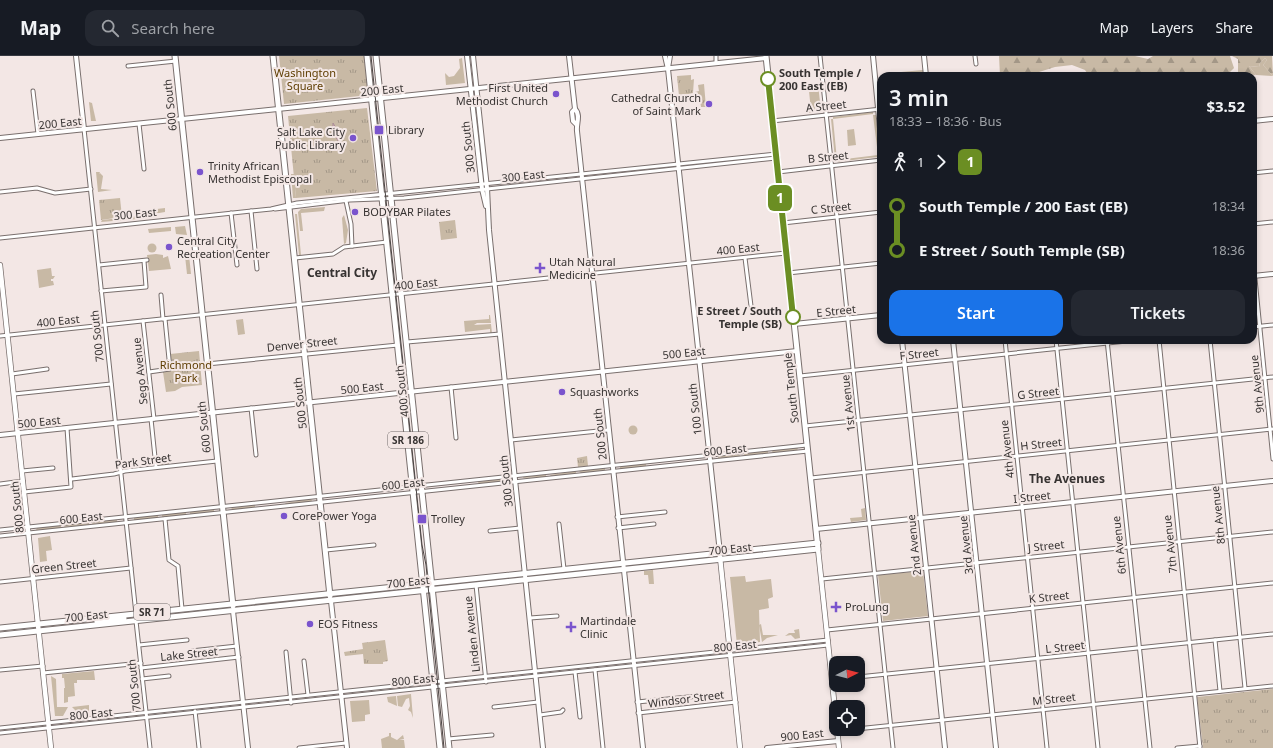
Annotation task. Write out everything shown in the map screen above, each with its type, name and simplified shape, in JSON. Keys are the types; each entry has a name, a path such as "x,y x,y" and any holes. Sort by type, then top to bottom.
{"main road":[{"name":"500 South","path":"273,56 331,601"},
{"name":"400 South","path":"367,56 440,748"},
{"name":"400 South","path":"376,56 449,748"},
{"name":"South Temple","path":"766,57 830,656"},
{"name":"600 South","path":"175,59 233,611"},
{"name":"800 South","path":"0,265 1,288 8,335 51,748"},
{"name":"700 East","path":"0,628 818,543"},
{"name":"700 East","path":"0,635 818,549"},
{"name":"100 South","path":"720,553 740,748"},
{"path":"136,621 138,617 170,614 182,609"},
{"path":"86,626 99,621 130,618 136,614"},
{"path":"838,736 839,748"}],"street":[{"name":"700 South","path":"76,56 136,614"},
{"name":"300 South","path":"467,56 481,187 487,213"},
{"name":"300 South","path":"473,56 487,186 487,213 543,748"},
{"name":"200 South","path":"569,56 575,109 578,120 576,124 642,748"},
{"name":"100 South","path":"665,56 668,69 679,166 720,553"},
{"name":"100 South","path":"668,69 670,56"},
{"path":"716,56 716,63"},
{"name":"1st Avenue","path":"820,56 893,748"},
{"path":"873,56 877,87"},
{"path":"924,56 926,72"},
{"path":"975,56 976,64"},
{"name":"200 East","path":"0,138 470,90 766,57"},
{"path":"128,66 175,59"},
{"path":"33,91 38,134"},
{"name":"A Street","path":"772,121 877,110"},
{"path":"1257,121 1273,119"},
{"path":"139,124 144,169"},
{"name":"300 East","path":"289,206 776,156"},
{"name":"B Street","path":"778,172 877,160"},
{"path":"1257,173 1273,171"},
{"path":"0,192 37,188 50,192 90,189"},
{"name":"300 East","path":"0,238 382,197"},
{"path":"346,200 351,224 352,246"},
{"path":"251,211 257,269"},
{"name":"C Street","path":"783,222 877,212"},
{"path":"231,213 237,265"},
{"path":"1257,224 1273,222"},
{"path":"295,258 333,254 341,248 387,242"},
{"name":"400 East","path":"0,336 786,253"},
{"path":"745,258 751,306"},
{"path":"99,265 145,261 146,287 101,291"},
{"path":"788,273 877,263"},
{"path":"1257,276 1273,274"},
{"path":"149,372 170,369 161,295"},
{"name":"9th Avenue","path":"1257,302 1272,429 1273,459"},
{"name":"E Street","path":"794,324 877,315"},
{"name":"Sego Avenue","path":"144,321 156,468"},
{"path":"1257,327 1273,326"},
{"path":"406,342 500,334"},
{"name":"2nd Avenue","path":"902,344 945,748"},
{"name":"3rd Avenue","path":"953,344 996,748"},
{"name":"4th Avenue","path":"1005,344 1047,748"},
{"path":"1056,344 1098,748"},
{"name":"F Street","path":"800,376 1086,344"},
{"name":"6th Avenue","path":"1108,344 1150,748"},
{"name":"7th Avenue","path":"1158,344 1200,747"},
{"name":"8th Avenue","path":"1210,344 1245,688"},
{"name":"Denver Street","path":"207,364 305,353 398,345"},
{"name":"500 East","path":"0,435 797,351"},
{"path":"12,374 47,369"},
{"name":"G Street","path":"805,426 1273,377"},
{"path":"14,394 111,384"},
{"path":"451,387 456,438"},
{"path":"251,408 256,455"},
{"path":"24,492 71,487 72,479 67,428"},
{"name":"H Street","path":"811,478 1272,429"},
{"path":"511,440 608,430"},
{"name":"600 East","path":"422,489 449,483 549,477 578,474 657,461 771,449 807,448"},
{"name":"600 East","path":"0,530 125,517 258,509 320,500 347,494 389,489 450,488 549,473 578,470 649,467 743,458 807,448"},
{"path":"771,449 771,454"},
{"path":"742,452 743,458"},
{"path":"687,458 687,463"},
{"path":"676,459 676,464"},
{"name":"Park Street","path":"72,479 217,461"},
{"path":"657,461 657,466"},
{"path":"649,462 649,467"},
{"path":"22,471 53,468"},
{"name":"I Street","path":"816,529 1273,480"},
{"path":"0,484 23,481"},
{"path":"474,481 475,485"},
{"path":"449,483 450,488"},
{"path":"389,489 390,494"},
{"name":"600 East","path":"0,536 165,519 280,501 348,499 390,494 413,489"},
{"path":"368,492 368,497"},
{"path":"347,494 348,499"},
{"path":"280,501 281,506"},
{"path":"258,504 258,509"},
{"path":"617,517 665,512"},
{"path":"165,519 171,562 178,566 182,609"},
{"path":"559,524 564,569"},
{"path":"618,528 654,524"},
{"path":"490,531 520,528"},
{"name":"J Street","path":"822,579 1273,532"},
{"path":"326,550 374,545"},
{"name":"Green Street","path":"0,582 131,568"},
{"name":"K Street","path":"827,630 1273,583"},
{"name":"Linden Avenue","path":"476,585 486,682"},
{"name":"500 South","path":"331,601 347,746"},
{"name":"600 South","path":"233,611 248,748"},
{"path":"530,618 557,616"},
{"name":"700 South","path":"136,621 150,748"},
{"name":"L Street","path":"865,676 1273,634"},
{"path":"139,645 187,640"},
{"path":"1215,640 1220,691"},
{"name":"800 East","path":"0,732 98,717 402,685 466,684 486,682 696,659 765,647 793,644 828,643"},
{"name":"800 East","path":"0,728 78,724 291,703 403,691 434,684 443,684 465,678 696,654 765,652 828,643"},
{"path":"793,644 794,649"},
{"path":"191,651 238,646"},
{"path":"765,647 765,652"},
{"path":"286,652 291,703"},
{"path":"696,654 696,659"},
{"name":"Lake Street","path":"141,668 239,657"},
{"path":"668,657 668,662"},
{"path":"304,661 312,700"},
{"path":"43,673 141,663"},
{"path":"598,664 597,670 603,748"},
{"path":"0,670 43,666"},
{"path":"570,667 571,673"},
{"path":"575,672 580,717"},
{"path":"508,674 509,679"},
{"path":"142,679 169,676"},
{"path":"465,678 466,684"},
{"path":"402,685 403,691"},
{"name":"M Street","path":"865,728 1273,686"},
{"path":"376,688 377,693"},
{"path":"637,702 699,696"},
{"path":"271,699 271,704"},
{"path":"494,707 538,702"},
{"name":"Windsor Street","path":"638,714 736,702"},
{"path":"216,705 217,710"},
{"path":"195,707 199,748"},
{"path":"173,709 174,714"},
{"path":"540,715 561,712 563,710"},
{"path":"119,715 120,720"},
{"path":"98,717 98,722"},
{"path":"19,726 20,730"},
{"path":"448,739 492,735"},
{"name":"900 East","path":"767,748 838,740"},
{"path":"299,748 347,746"},
{"path":"1177,748 1200,747"}],"green space":[{"name":"Washington Square","path":"279,56 365,56 369,95 284,104"},
{"path":"999,56 1135,56 1148,59 1153,56 1230,56 1234,68 1230,72 1086,72 1085,70 1072,65 1055,67 1039,72 1000,72"},
{"path":"1232,56 1272,56 1273,76 1263,65 1267,60 1265,58 1260,63 1259,67 1249,66 1254,72 1238,72 1238,59"},
{"path":"462,58 465,83 446,85 445,73 449,77 454,76 460,68 459,59"},
{"path":"1265,58 1267,60 1263,65 1273,76 1257,75 1257,72 1254,72 1249,66 1259,67 1260,63"},
{"path":"923,70 923,72 901,72"},
{"path":"691,75 691,80 694,79 693,93 679,96 677,76"},
{"path":"704,84 706,107 701,107 699,94 695,95 695,92 699,91 698,85"},
{"path":"818,84 821,111 807,113 811,111 809,91 802,91 801,85"},
{"path":"89,102 92,103 96,121 91,121"},
{"path":"367,108 377,191 296,198 288,116"},
{"path":"873,112 873,114 833,119 833,117"},
{"path":"873,115 876,115 877,147"},
{"path":"831,119 833,119 837,160 835,159"},
{"path":"854,129 856,145 848,146 847,130"},
{"path":"877,155 877,157 837,162 837,160"},
{"path":"96,172 100,172 99,174 100,173 103,176 101,189 112,190 98,192"},
{"path":"291,174 294,174 296,198 293,198"},
{"path":"120,198 122,217 101,220 99,200"},
{"path":"325,207 324,211 301,213 303,231 300,231 298,212 301,209"},
{"path":"165,208 165,212 147,215 149,210"},
{"path":"295,214 297,214 301,255 299,255"},
{"path":"344,215 348,230 346,243 344,244 342,218"},
{"path":"138,216 138,219 101,222 102,220"},
{"path":"455,220 457,238 441,240 439,222"},
{"path":"185,226 187,235 176,234 175,227"},
{"path":"171,227 171,231 149,233 148,229"},
{"path":"152,243 157,248 152,253 147,248"},
{"path":"147,255 163,255 163,258 168,256 171,269 149,271"},
{"path":"189,255 191,274 187,274 185,256"},
{"path":"51,268 52,276 55,276 51,279 54,285 39,288 37,270"},
{"path":"489,315 491,323 477,323 474,325 491,324 492,333 490,333 490,329 465,332 464,321 489,319"},
{"path":"243,319 245,334 238,335 236,320"},
{"name":"Richmond Park","path":"199,351 202,385 182,387 175,391 166,392 163,372 172,370 170,354"},
{"path":"633,425 638,430 633,435 628,430"},
{"path":"797,447 797,450 773,453 772,451"},
{"path":"768,450 768,453 745,456 744,454"},
{"path":"740,453 740,456 718,459 718,456"},
{"path":"587,456 588,466 578,467 577,458"},
{"path":"168,457 169,465 157,466 156,458"},
{"path":"646,463 646,466 620,469 620,466"},
{"path":"605,468 605,471 581,473 579,471"},
{"path":"576,471 576,474 550,475"},
{"path":"546,474 546,477 523,478 524,476"},
{"path":"505,478 506,481 479,484 478,482"},
{"path":"310,499 312,500 311,502 285,503"},
{"path":"255,505 255,508 233,510 231,508"},
{"path":"865,508 866,520 851,522 850,518 862,517 861,509"},
{"path":"214,509 214,512 190,514 190,511"},
{"path":"186,512 186,515 162,517 162,514"},
{"path":"158,515 158,518 134,520 134,517"},
{"path":"117,519 117,522 92,524 93,522"},
{"path":"89,522 89,525 64,527 65,525"},
{"path":"61,525 61,528 36,530 37,528"},
{"path":"50,536 52,550 46,551 47,561 40,562 38,538"},
{"path":"653,570 654,584 649,584 648,575 644,575 644,571"},
{"path":"923,571 928,616 883,621 878,575"},
{"path":"745,576 746,582 771,579 773,597 768,599 769,608 759,610 760,642 737,645 730,577"},
{"path":"761,624 763,635 778,635 767,638 762,642 759,625"},
{"path":"799,629 800,638 795,639 791,635 785,636 789,633 795,633 794,630"},
{"path":"385,640 388,661 383,662 383,664 364,664 363,654 345,656 344,652 363,649 362,643"},
{"path":"94,671 95,680 77,680 77,683 74,683 75,696 68,697 68,702 64,703 65,688 62,674"},
{"path":"51,676 56,679 57,707 68,707 63,716 55,716"},
{"path":"1273,689 1273,748 1203,748 1197,697"},
{"path":"411,694 413,718 411,712 408,710 410,706 409,698 406,699 402,707 398,706 397,696"},
{"path":"396,696 397,706 388,702 387,697"},
{"path":"369,700 370,714 365,715 365,721 352,722 350,701"},
{"path":"89,705 89,713 79,714 72,707"},
{"path":"389,733 391,733 391,737 397,740 403,735 404,739 399,740 404,740 405,748 382,748 381,739 389,736"}],"shaded area":[{"path":"333,123 341,137 339,142 333,133"}],"tram line":[{"path":"371,56 422,545 426,565 444,748"}],"bus line":[{"name":"1","path":"768,79 793,317"}],"place":[{"name":"South Temple / 200 East (EB)","path":"768,79"},
{"name":"First United Methodist Church","path":"556,94"},
{"name":"Cathedral Church of Saint Mark","path":"709,104"},
{"name":"Library","path":"379,130"},
{"name":"Salt Lake City Public Library","path":"353,138"},
{"name":"Trinity African Methodist Episcopal","path":"200,172"},
{"name":"BODYBAR Pilates","path":"355,212"},
{"name":"Central City Recreation Center","path":"169,247"},
{"name":"Utah Natural Medicine","path":"540,268"},
{"name":"E Street / South Temple (SB)","path":"793,317"},
{"name":"Squashworks","path":"562,392"},
{"name":"CorePower Yoga","path":"284,516"},
{"name":"Trolley","path":"422,519"},
{"name":"ProLung","path":"836,607"},
{"name":"EOS Fitness","path":"310,624"},
{"name":"Martindale Clinic","path":"571,627"}],"district":[{"name":"Central City","path":"342,273"},
{"name":"The Avenues","path":"1067,479"}]}
